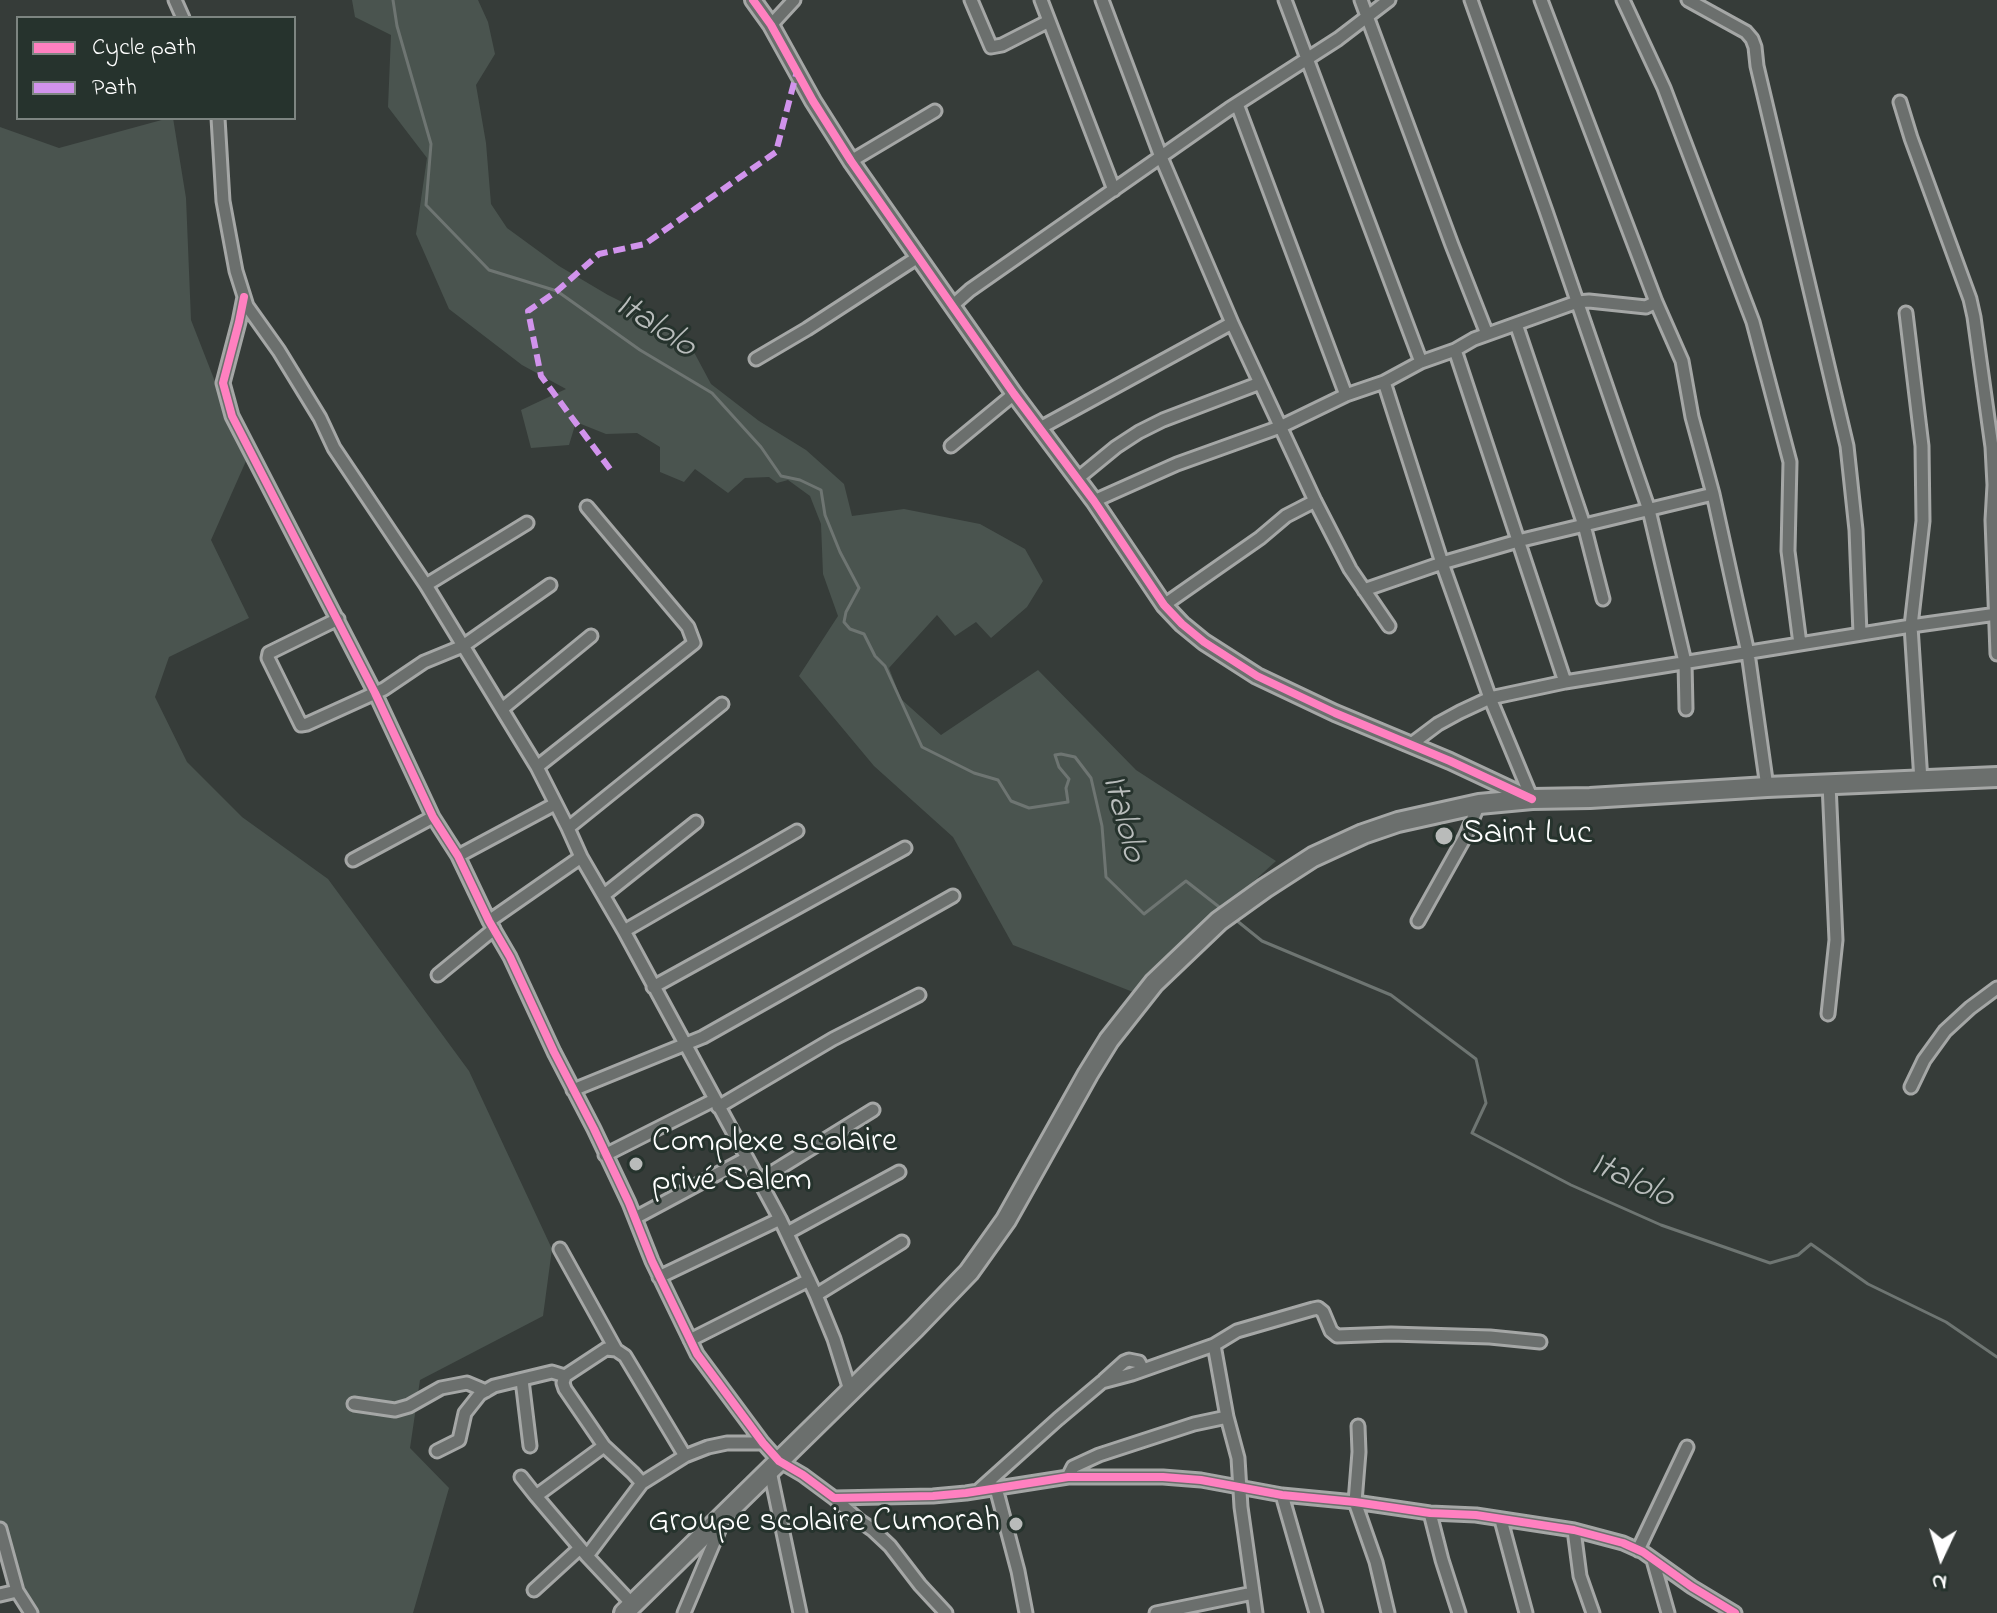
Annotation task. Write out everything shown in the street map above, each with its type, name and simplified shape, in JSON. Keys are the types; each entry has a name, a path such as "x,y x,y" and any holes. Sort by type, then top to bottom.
{"highway":[{"path":"628,1609 969,1272 1006,1220 1109,1040 1154,983 1234,909 1313,857 1398,822 1479,804 1997,777"}],"street":[{"path":"753,0 851,161 1014,394 1094,501 1164,605 1182,624 1257,676 1532,799"},
{"path":"771,25 794,0"},
{"path":"971,0 991,47 1002,45 1049,21"},
{"path":"1041,0 1114,190"},
{"path":"1102,0 1161,157 1232,323 1350,569 1389,626"},
{"path":"1285,0 1421,362"},
{"path":"1361,0 1487,334"},
{"path":"952,306 970,290 1237,104 1338,39 1389,0"},
{"path":"1471,0 1649,510 1685,662 1686,709"},
{"path":"1541,0 1656,302 1682,361 1692,417 1713,494 1748,653 1767,787"},
{"path":"1623,0 1664,88 1753,322 1790,462 1788,551 1800,644"},
{"path":"1688,0 1746,32 1755,47 1847,446 1856,530 1860,634"},
{"path":"1900,102 1974,317 1992,447 1997,654"},
{"path":"1237,104 1346,395"},
{"path":"851,161 935,111"},
{"path":"218,120 223,201 236,271 250,312 279,351 320,418 334,448 426,585 537,767 581,857 780,1219 816,1295 850,1390"},
{"path":"756,359 918,257"},
{"path":"244,297 223,383 232,416 338,619 433,817 458,856 510,957 690,1340 763,1443 774,1466 800,1613"},
{"path":"1094,501 1177,464 1280,427 1474,339 1577,302 1646,307 1656,302"},
{"path":"1906,313 1922,446 1923,521 1911,626 1921,781"},
{"path":"1040,428 1232,323"},
{"path":"1516,324 1584,525 1603,599"},
{"path":"1455,350 1565,682"},
{"path":"1384,382 1442,563 1490,698 1532,799"},
{"path":"1077,479 1139,432 1260,383"},
{"path":"951,446 1014,394"},
{"path":"1364,590 1518,541 1713,494"},
{"path":"1164,605 1260,538 1286,516 1315,501"},
{"path":"537,767 694,643 692,632 587,507"},
{"path":"426,585 527,523"},
{"path":"338,619 269,653 268,658 301,725 375,693 424,662 463,646 550,585"},
{"path":"1410,745 1438,724 1490,698 1685,662 1996,614"},
{"path":"502,709 591,636"},
{"path":"568,828 722,704"},
{"path":"1828,1014 1836,940 1829,784"},
{"path":"458,856 555,804"},
{"path":"1418,921 1465,837 1479,804"},
{"path":"353,860 433,817"},
{"path":"604,895 696,822"},
{"path":"624,931 797,831"},
{"path":"653,987 905,848"},
{"path":"438,975 491,925 581,857"},
{"path":"573,1090 703,1037 953,896"},
{"path":"1911,1087 1924,1060 1945,1031 1997,988"},
{"path":"605,1155 716,1103 919,995"},
{"path":"760,1180 873,1110"},
{"path":"635,1218 747,1158"},
{"path":"787,1233 899,1172"},
{"path":"659,1277 780,1219"},
{"path":"816,1295 902,1242"},
{"path":"560,1249 616,1350 625,1356 685,1456"},
{"path":"690,1340 809,1280"},
{"path":"978,1491 1102,1382 1214,1345 1237,1331 1318,1308 1337,1336 1490,1337 1540,1342"},
{"path":"1214,1345 1238,1458 1241,1507 1256,1613"},
{"path":"616,1350 606,1349 565,1376 563,1383 604,1446 642,1483"},
{"path":"437,1451 459,1440 465,1413 480,1394 494,1386 552,1372 565,1376"},
{"path":"522,1380 530,1446"},
{"path":"354,1404 395,1410 409,1406 441,1388 467,1383 486,1391"},
{"path":"1068,1477 1073,1467 1099,1455 1194,1424 1227,1417"},
{"path":"1358,1426 1355,1502 1376,1562 1388,1613"},
{"path":"534,1590 584,1552 642,1483 685,1456 708,1447 727,1443 763,1443"},
{"path":"536,1496 604,1446"},
{"path":"1638,1550 1687,1447"},
{"path":"774,1466 803,1475 873,1530 946,1613"},
{"path":"521,1477 628,1609"},
{"path":"834,1498 933,1496 1068,1477 1178,1478 1282,1495 1574,1530 1638,1550 1735,1613"},
{"path":"996,1488 1026,1613"},
{"path":"1282,1495 1316,1613"},
{"path":"1430,1513 1459,1613"},
{"path":"684,1613 726,1514"},
{"path":"1501,1520 1526,1613"},
{"path":"1574,1530 1580,1576 1593,1613"},
{"path":"1,1535 17,1591 31,1613"},
{"path":"1653,1559 1668,1613"},
{"path":"0,1595 17,1591"},
{"path":"1156,1613 1253,1593"}],"shaded area":[{"path":"352,0 478,0 488,22 495,54 476,85 486,143 491,204 507,228 559,266 658,320 688,341 711,384 759,421 806,450 844,484 852,516 904,509 980,524 1025,549 1043,581 1027,607 991,638 976,622 955,636 937,615 889,668 901,699 941,735 1038,670 1136,770 1276,861 1133,992 1013,945 953,837 874,766 799,676 838,616 823,574 821,524 810,496 788,480 777,483 769,477 745,478 728,493 695,469 684,482 660,472 660,447 637,433 606,434 576,422 569,445 531,448 521,410 566,389 522,365 449,309 416,234 427,158 388,107 391,35 355,17"},
{"path":"162,120 173,120 186,198 191,320 246,461 211,540 249,618 169,657 155,697 187,762 242,817 328,879 469,1071 552,1249 543,1316 420,1380 410,1448 449,1488 413,1613 28,1613 24,1600 6,1573 0,1551 0,127 59,148"}],"waterway":[{"name":"Italolo","path":"393,0 397,26 431,144 426,205 489,270 557,291 640,350 712,393 761,447 781,476 800,480 821,490 825,515 859,588 844,622 850,629 864,634 875,656 885,666 922,747 974,773 998,780 1011,801 1029,808 1068,802 1066,788 1069,779 1059,767 1055,755 1075,757 1091,778 1102,826 1106,877 1144,914 1186,881 1223,910"},
{"name":"Italolo","path":"1236,920 1262,941 1391,995 1476,1059 1486,1103 1472,1133 1571,1185 1661,1225 1770,1263 1798,1255 1811,1244 1868,1284 1946,1322 1997,1357"}],"marked path":[{"path":"610,469 541,376 528,311 557,291 599,254 645,244 776,152 797,71"}],"cycle path":[{"path":"753,0 851,161 1014,394 1094,501 1164,605 1182,624 1257,676 1532,799"},
{"path":"244,297 223,383 232,416 375,693 433,817 458,856 510,957 629,1203 652,1261 697,1354 779,1461 834,1498 933,1496 1068,1477 1163,1477 1201,1480 1282,1495 1430,1513 1476,1515 1574,1530 1623,1543 1643,1552 1735,1613"}],"place":[{"name":"Saint Luc","path":"1444,836"},
{"name":"Complexe scolaire privé Salem","path":"636,1164"},
{"name":"Groupe scolaire Cumorah","path":"1016,1524"}]}
